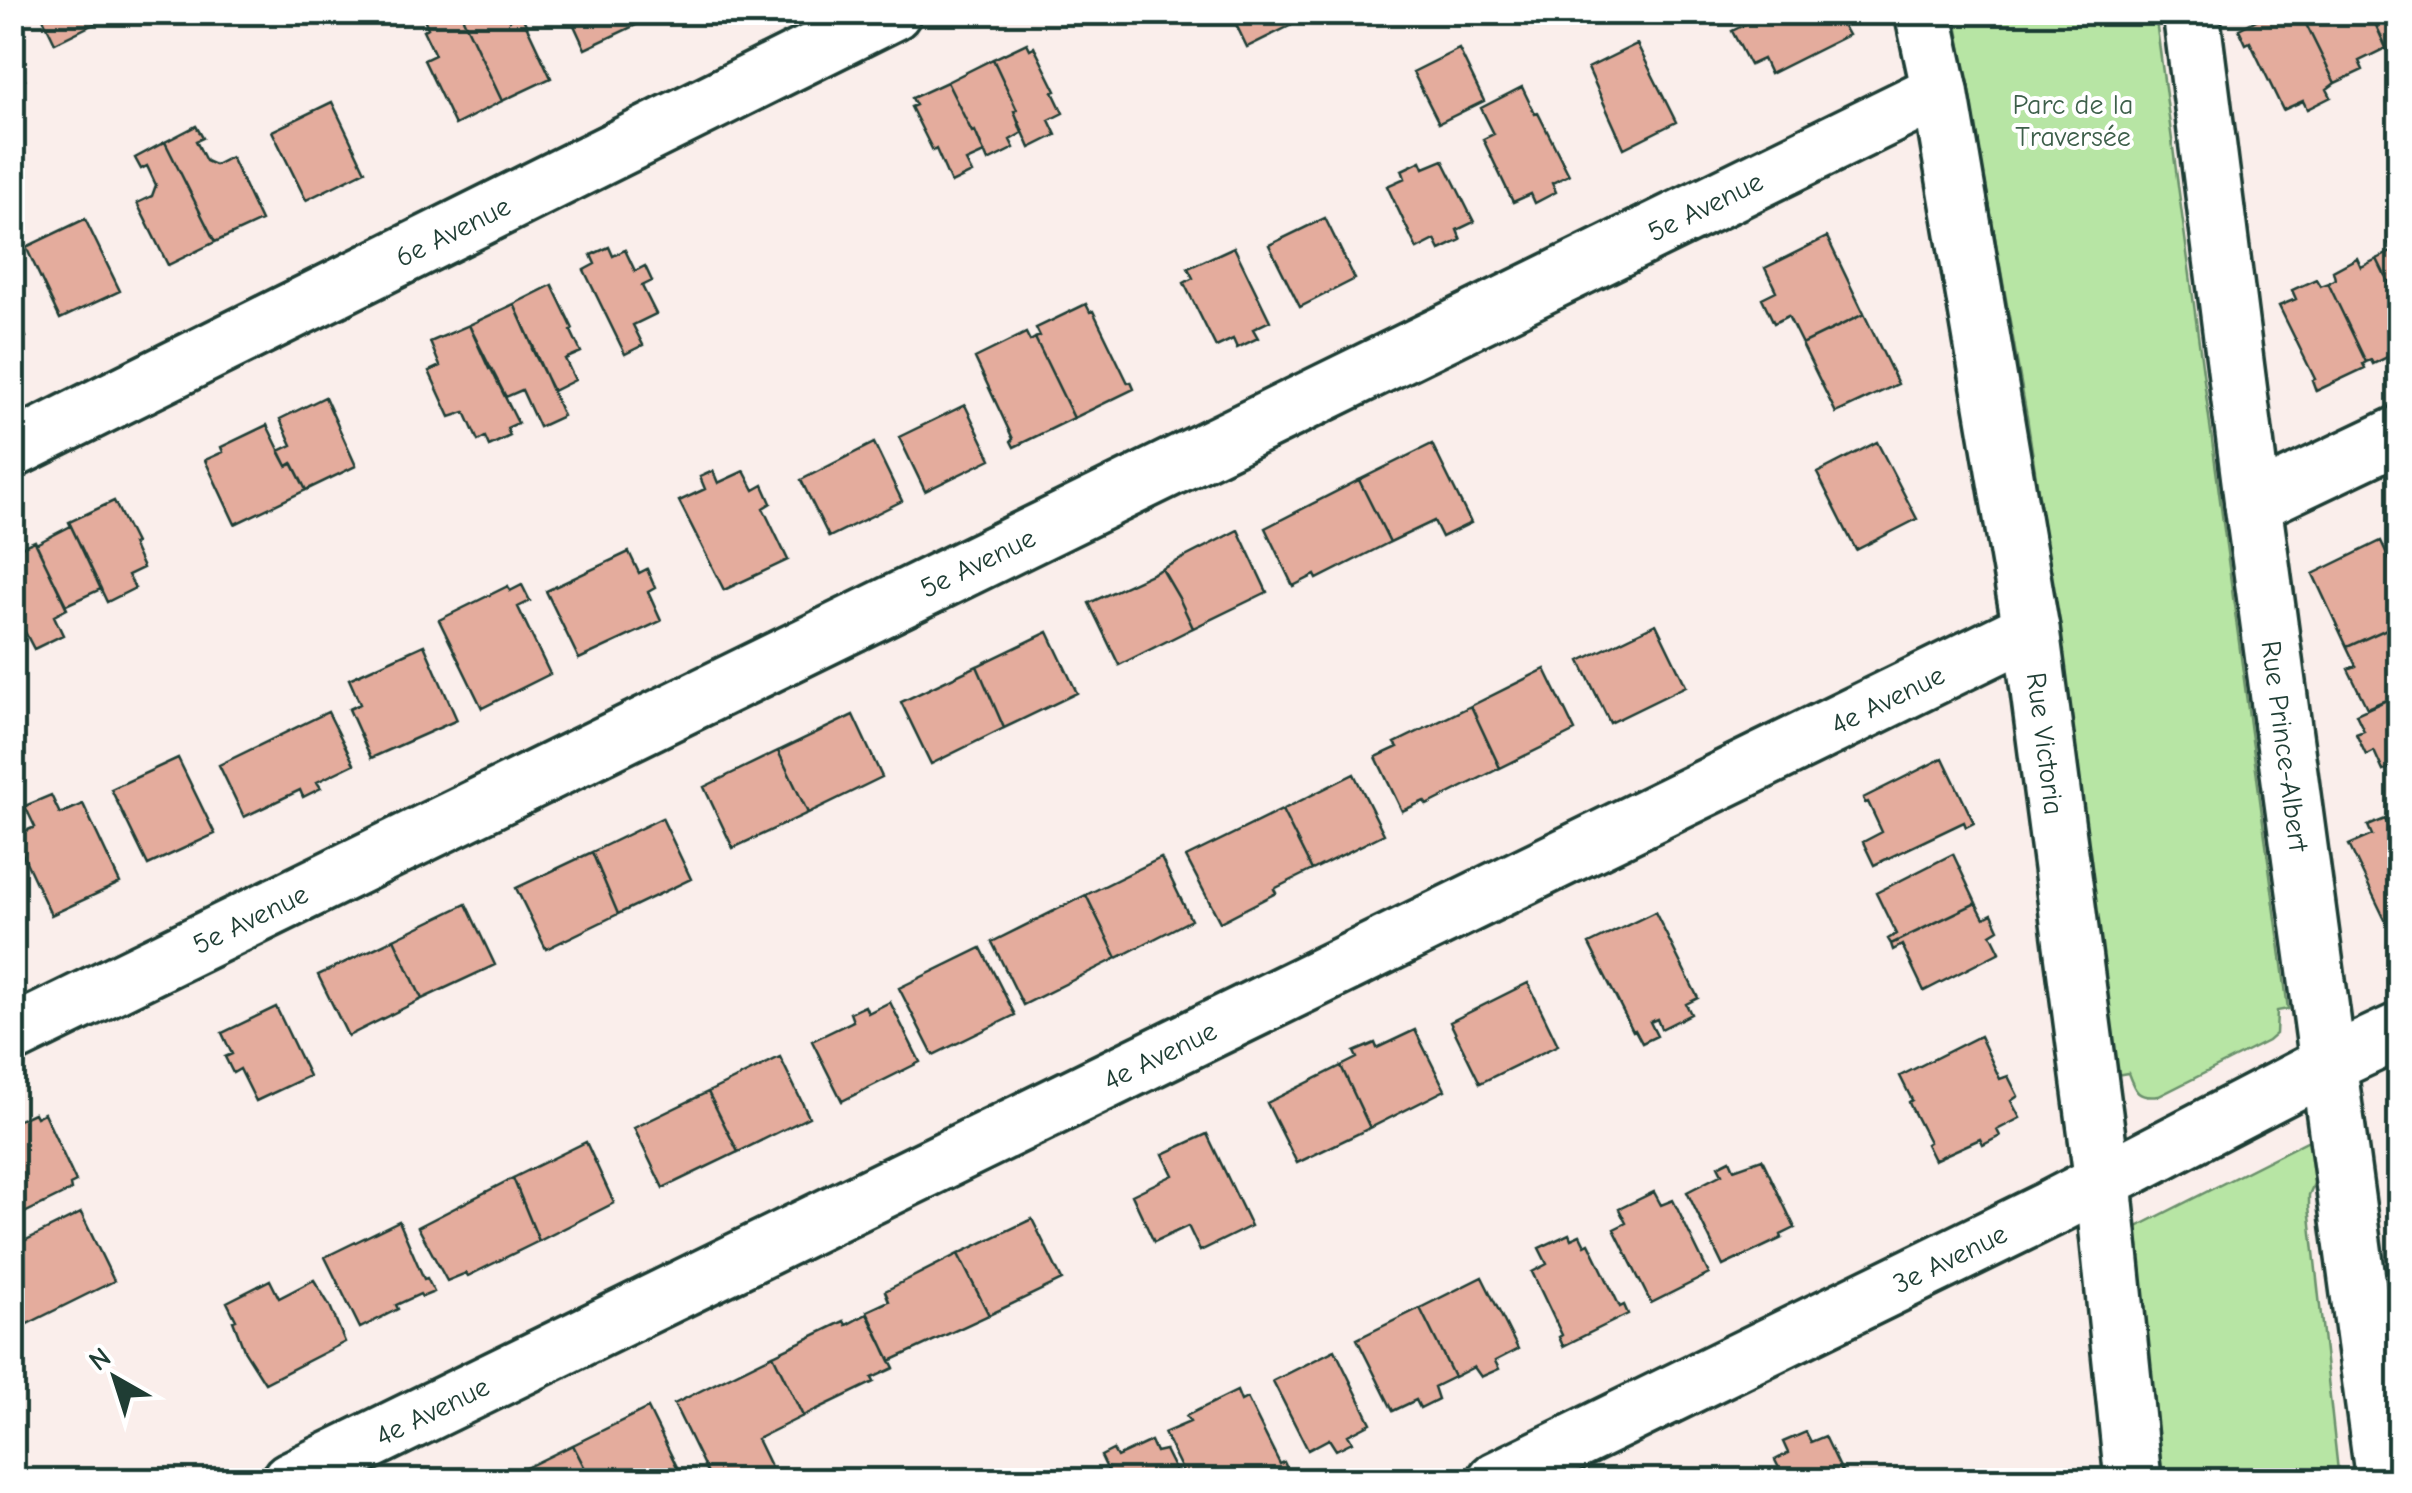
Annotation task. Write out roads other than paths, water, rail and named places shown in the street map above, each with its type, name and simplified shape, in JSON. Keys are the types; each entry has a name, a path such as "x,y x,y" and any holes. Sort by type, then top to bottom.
{"street":[{"name":"6e Avenue","path":"12,450 894,12"},
{"name":"Rue Victoria","path":"1924,12 2030,629 2103,1182 2134,1480"},
{"name":"Rue Prince-Albert","path":"2191,12 2384,1480"},
{"name":"5e Avenue","path":"12,1035 1940,91"},
{"path":"2253,504 2400,434"},
{"name":"4e Avenue","path":"290,1480 2030,629"},
{"name":"3e Avenue","path":"1496,1480 2103,1182 2400,1030"}],"park label":[{"name":"Parc de la Traversée","path":"2073,120"}]}
